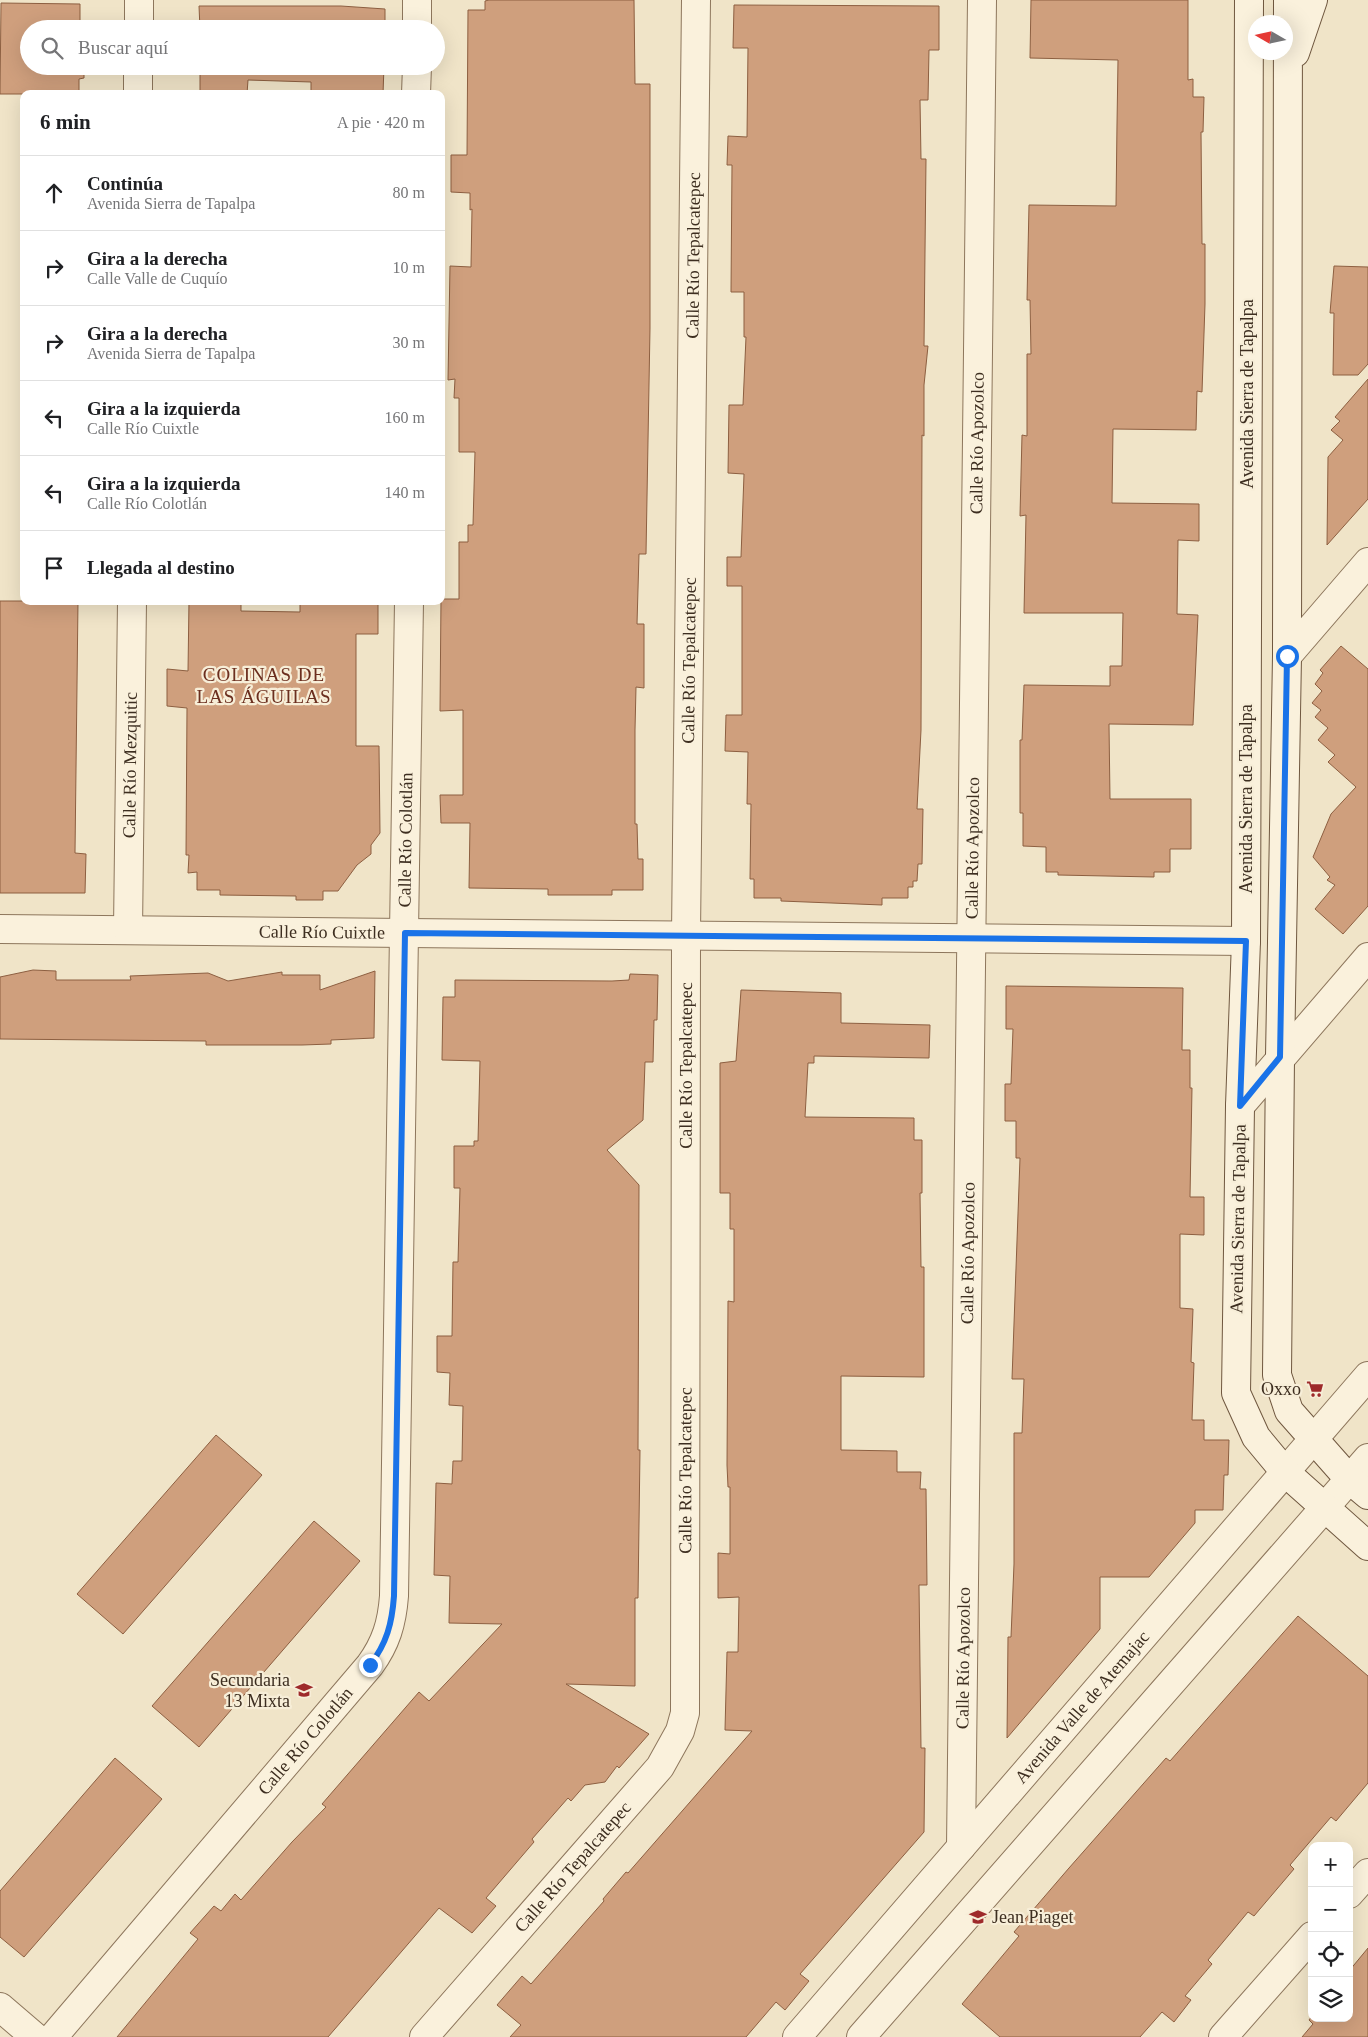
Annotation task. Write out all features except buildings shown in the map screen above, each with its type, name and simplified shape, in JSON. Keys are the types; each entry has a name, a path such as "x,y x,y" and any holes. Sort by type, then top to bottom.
{"street":[{"path":"138,20 139,0"},
{"path":"417,0 417,20"},
{"name":"Calle Río Tepalcatepec","path":"424,2037 660,1767 680,1731 685,1713 686,935 696,0"},
{"name":"Calle Río Apozolco","path":"961,1847 982,0"},
{"path":"1240,0 1248,28"},
{"name":"Avenida Sierra de Tapalpa","path":"1248,0 1248,15"},
{"name":"Avenida Sierra de Tapalpa","path":"1288,0 1287,656 1277,1375 1289,1411 1313,1440 1359,1487"},
{"path":"1288,74 1313,0"},
{"name":"Avenida Sierra de Tapalpa","path":"1248,28 1246,941 1240,1106 1236,1393 1256,1437 1286,1472 1368,1546"},
{"path":"138,75 138,90"},
{"path":"416,75 416,90"},
{"path":"1287,656 1368,562"},
{"name":"Calle Río Mezquitic","path":"128,930 132,605"},
{"name":"Calle Río Colotlán","path":"53,2037 370,1665 382,1650 393,1614 409,605"},
{"name":"Calle Río Cuixtle","path":"0,929 1246,941"},
{"path":"1240,1106 1280,1057 1368,957"},
{"name":"Avenida Valle de Atemajac","path":"797,2037 1368,1376"},
{"path":"861,2037 1325,1507 1359,1487 1368,1458"},
{"path":"1353,1890 1368,1873"},
{"path":"1223,2037 1308,1941"},
{"path":"0,2007 35,2037"}],"place":[{"name":"Oxxo","path":"1315,1389"},
{"name":"Secundaria 13 Mixta","path":"304,1690"},
{"name":"Jean Piaget","path":"978,1917"}],"district":[{"name":"COLINAS DE LAS ÁGUILAS","path":"264,685"}],"route":[{"path":"370,1665 382,1650 388,1633 393,1614 394,1596 405,933 1246,941 1240,1106 1280,1057 1287,656"}]}
